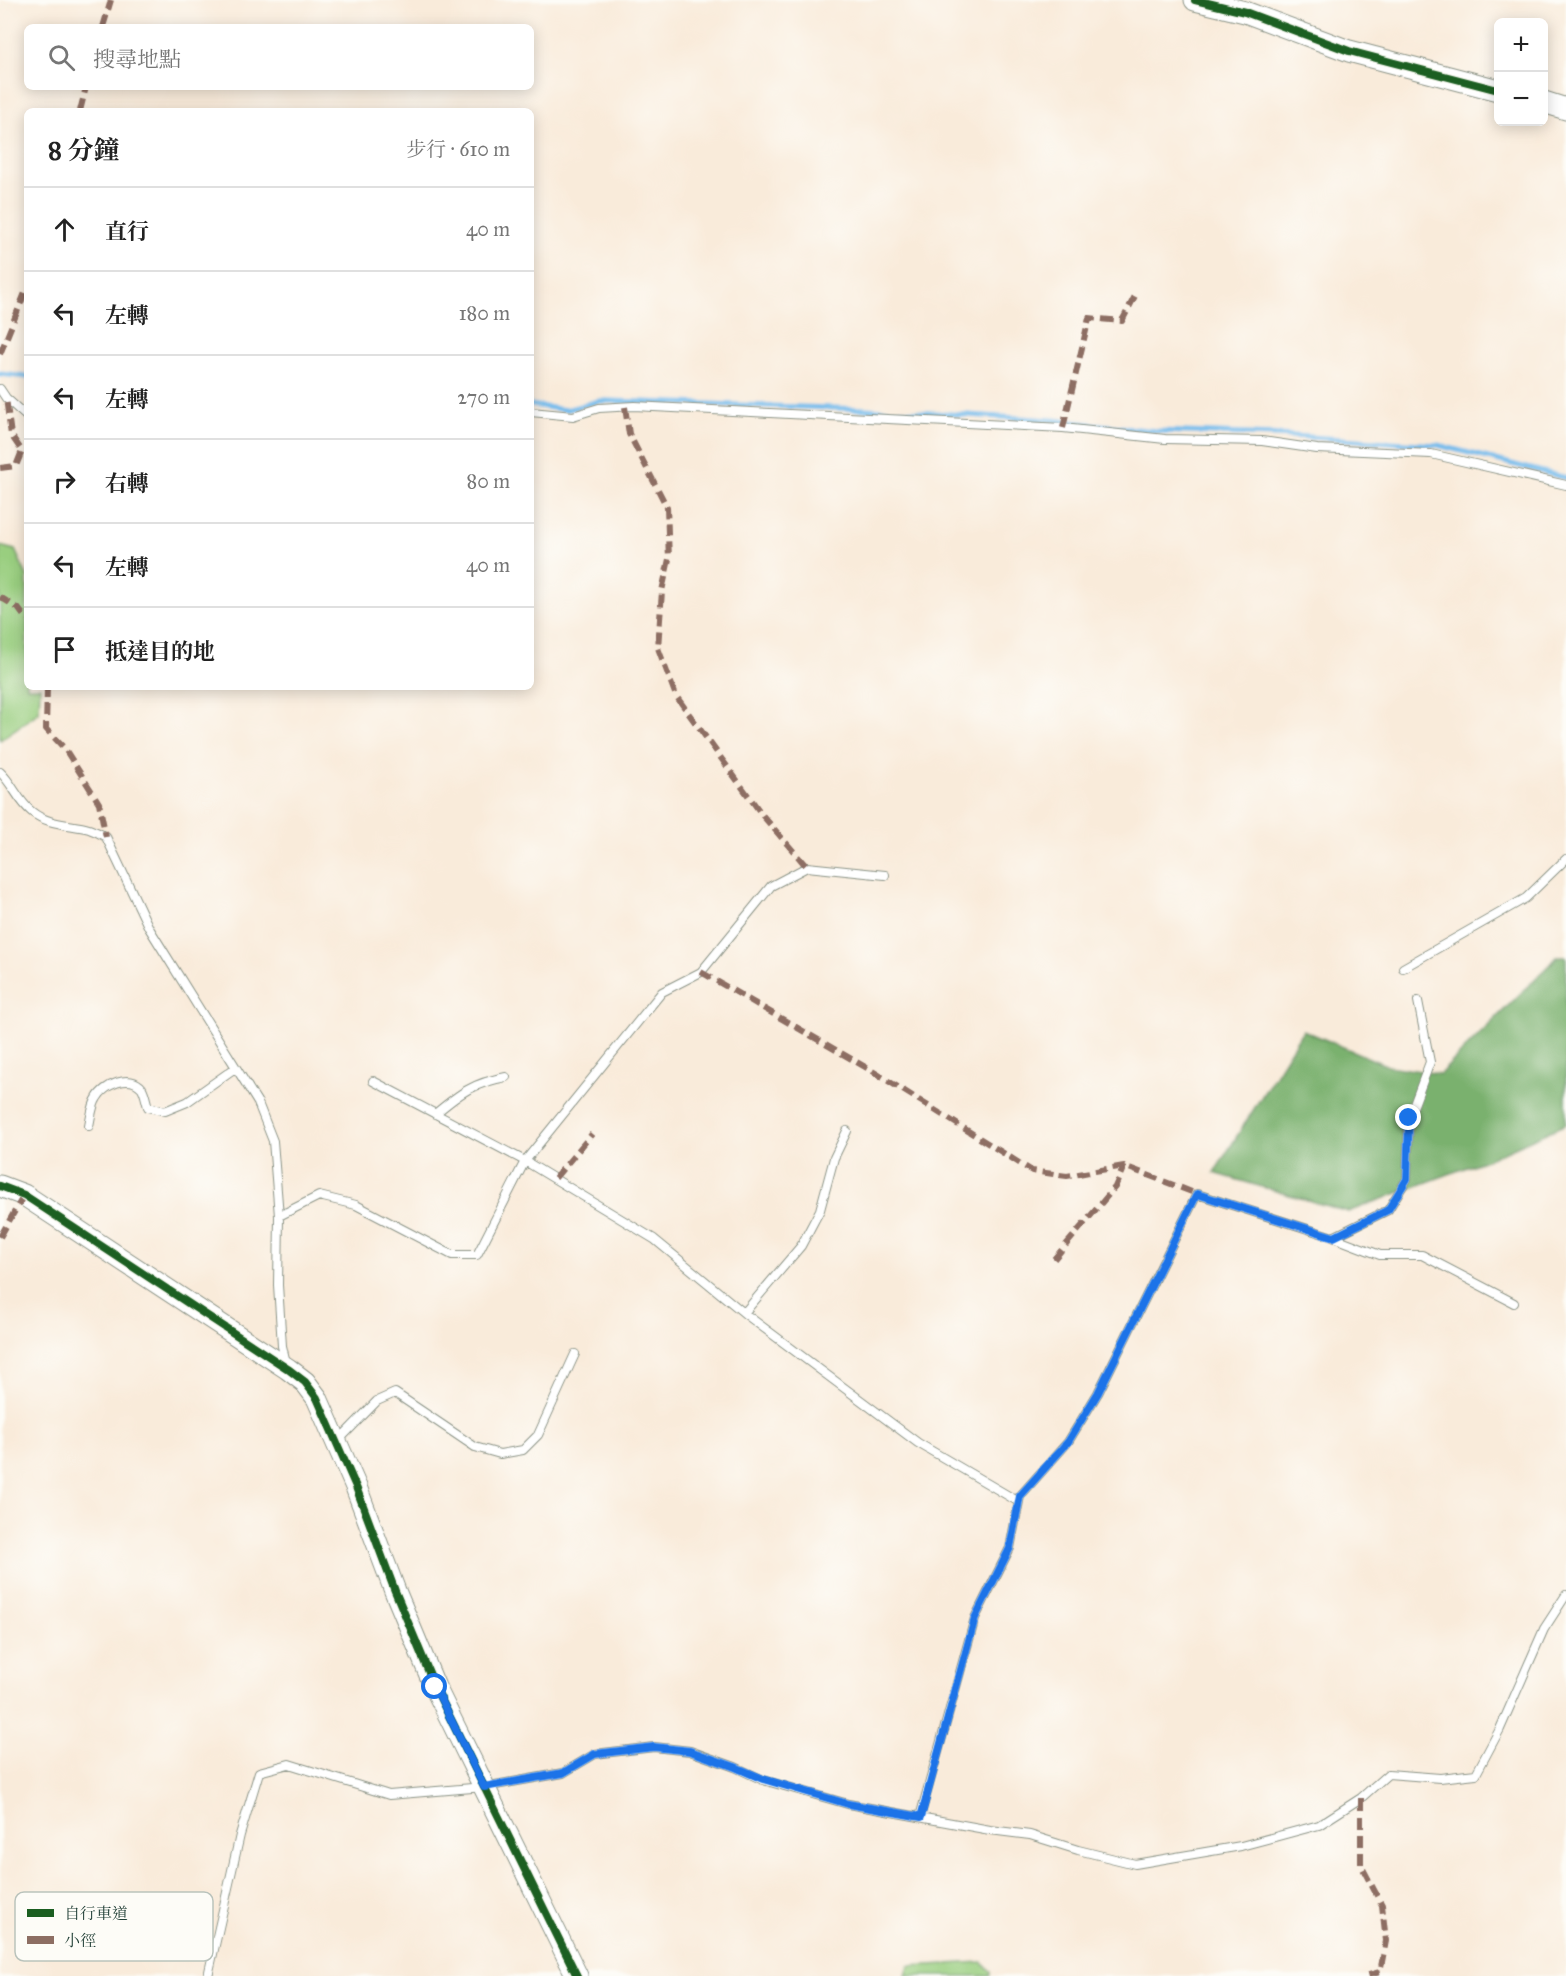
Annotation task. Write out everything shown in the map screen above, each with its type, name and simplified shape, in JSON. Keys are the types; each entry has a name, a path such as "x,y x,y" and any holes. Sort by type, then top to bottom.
{"street":[{"path":"1195,0 1245,12 1349,51 1494,89"},
{"path":"1548,103 1566,109"},
{"path":"0,1186 24,1195 288,1369 305,1382 317,1398 356,1487 395,1591 435,1687 577,1976"}],"lane":[{"path":"0,389 6,398 24,414"},
{"path":"534,412 573,416 599,408 634,406 1063,428 1165,439 1262,441 1317,449 1431,454 1566,485"},
{"path":"0,772 32,813 50,822 92,830 106,837 149,928 258,1103 273,1141 279,1216 278,1285 282,1346 288,1369"},
{"path":"1403,968 1526,898 1566,859"},
{"path":"279,1216 319,1196 356,1205 452,1255 477,1255 525,1161 662,992 701,972 771,886 807,867 885,875"},
{"path":"1334,1237 1388,1210 1407,1179 1409,1118 1430,1062 1418,1001"},
{"path":"89,1126 96,1099 105,1087 121,1081 132,1082 141,1088 148,1107 165,1111 188,1102 235,1068"},
{"path":"435,1114 461,1093 484,1081 506,1077"},
{"path":"373,1081 525,1161 654,1239 744,1313 918,1443 1019,1502"},
{"path":"744,1313 801,1246 820,1210 834,1158 847,1131"},
{"path":"921,1817 975,1618 1010,1548 1020,1496 1068,1442 1098,1393 1197,1194 1334,1237 1380,1255 1422,1255 1514,1303"},
{"path":"337,1443 377,1401 395,1392 475,1447 500,1454 523,1450 538,1435 575,1354"},
{"path":"213,1954 240,1834 259,1772 289,1764 389,1795 484,1787 563,1773 595,1754 654,1747 690,1751 763,1779 848,1804 1030,1835 1135,1864 1241,1846 1319,1825 1361,1798 1388,1773 1440,1778 1476,1773 1500,1729 1544,1629 1566,1595"},
{"path":"208,1976 211,1961"}],"green space":[{"path":"0,546 15,550 24,570 24,690 40,690 39,712 0,740"},
{"path":"1557,957 1566,957 1566,1124 1486,1160 1348,1212 1214,1173 1303,1030 1388,1066 1440,1074"},
{"path":"983,1962 991,1972 990,1976 906,1976 909,1966"}],"waterway":[{"path":"0,374 24,377"},
{"path":"534,405 566,410 599,401 609,401 865,409 1053,420 1156,431 1276,435 1438,445 1566,478"}],"marked path":[{"path":"104,24 111,0"},
{"path":"81,108 85,90"},
{"path":"1063,428 1089,318 1122,321 1137,292"},
{"path":"0,354 24,295"},
{"path":"0,468 16,466 22,451 11,435 6,398"},
{"path":"625,407 629,434 667,507 669,559 662,591 658,648 676,696 763,816 807,867"},
{"path":"0,597 18,608 24,616"},
{"path":"47,690 46,729 65,749 99,803 106,837"},
{"path":"701,972 874,1072 1032,1171 1067,1176 1124,1166 1197,1194"},
{"path":"555,1178 592,1134"},
{"path":"1054,1259 1115,1187 1124,1166"},
{"path":"0,1237 24,1195"},
{"path":"1361,1798 1361,1865 1382,1905 1386,1941 1380,1972 1365,1976"}],"cycle path":[{"path":"1195,0 1245,12 1349,51 1494,89"},
{"path":"0,1186 24,1195 288,1369 305,1382 317,1398 356,1487 395,1591 435,1687 577,1976"}],"route":[{"path":"435,1687 484,1787 563,1773 595,1754 654,1747 690,1751 763,1779 848,1804 921,1817 975,1618 1010,1548 1020,1496 1068,1442 1098,1393 1197,1194 1334,1237 1388,1210 1407,1179 1409,1118"}]}
